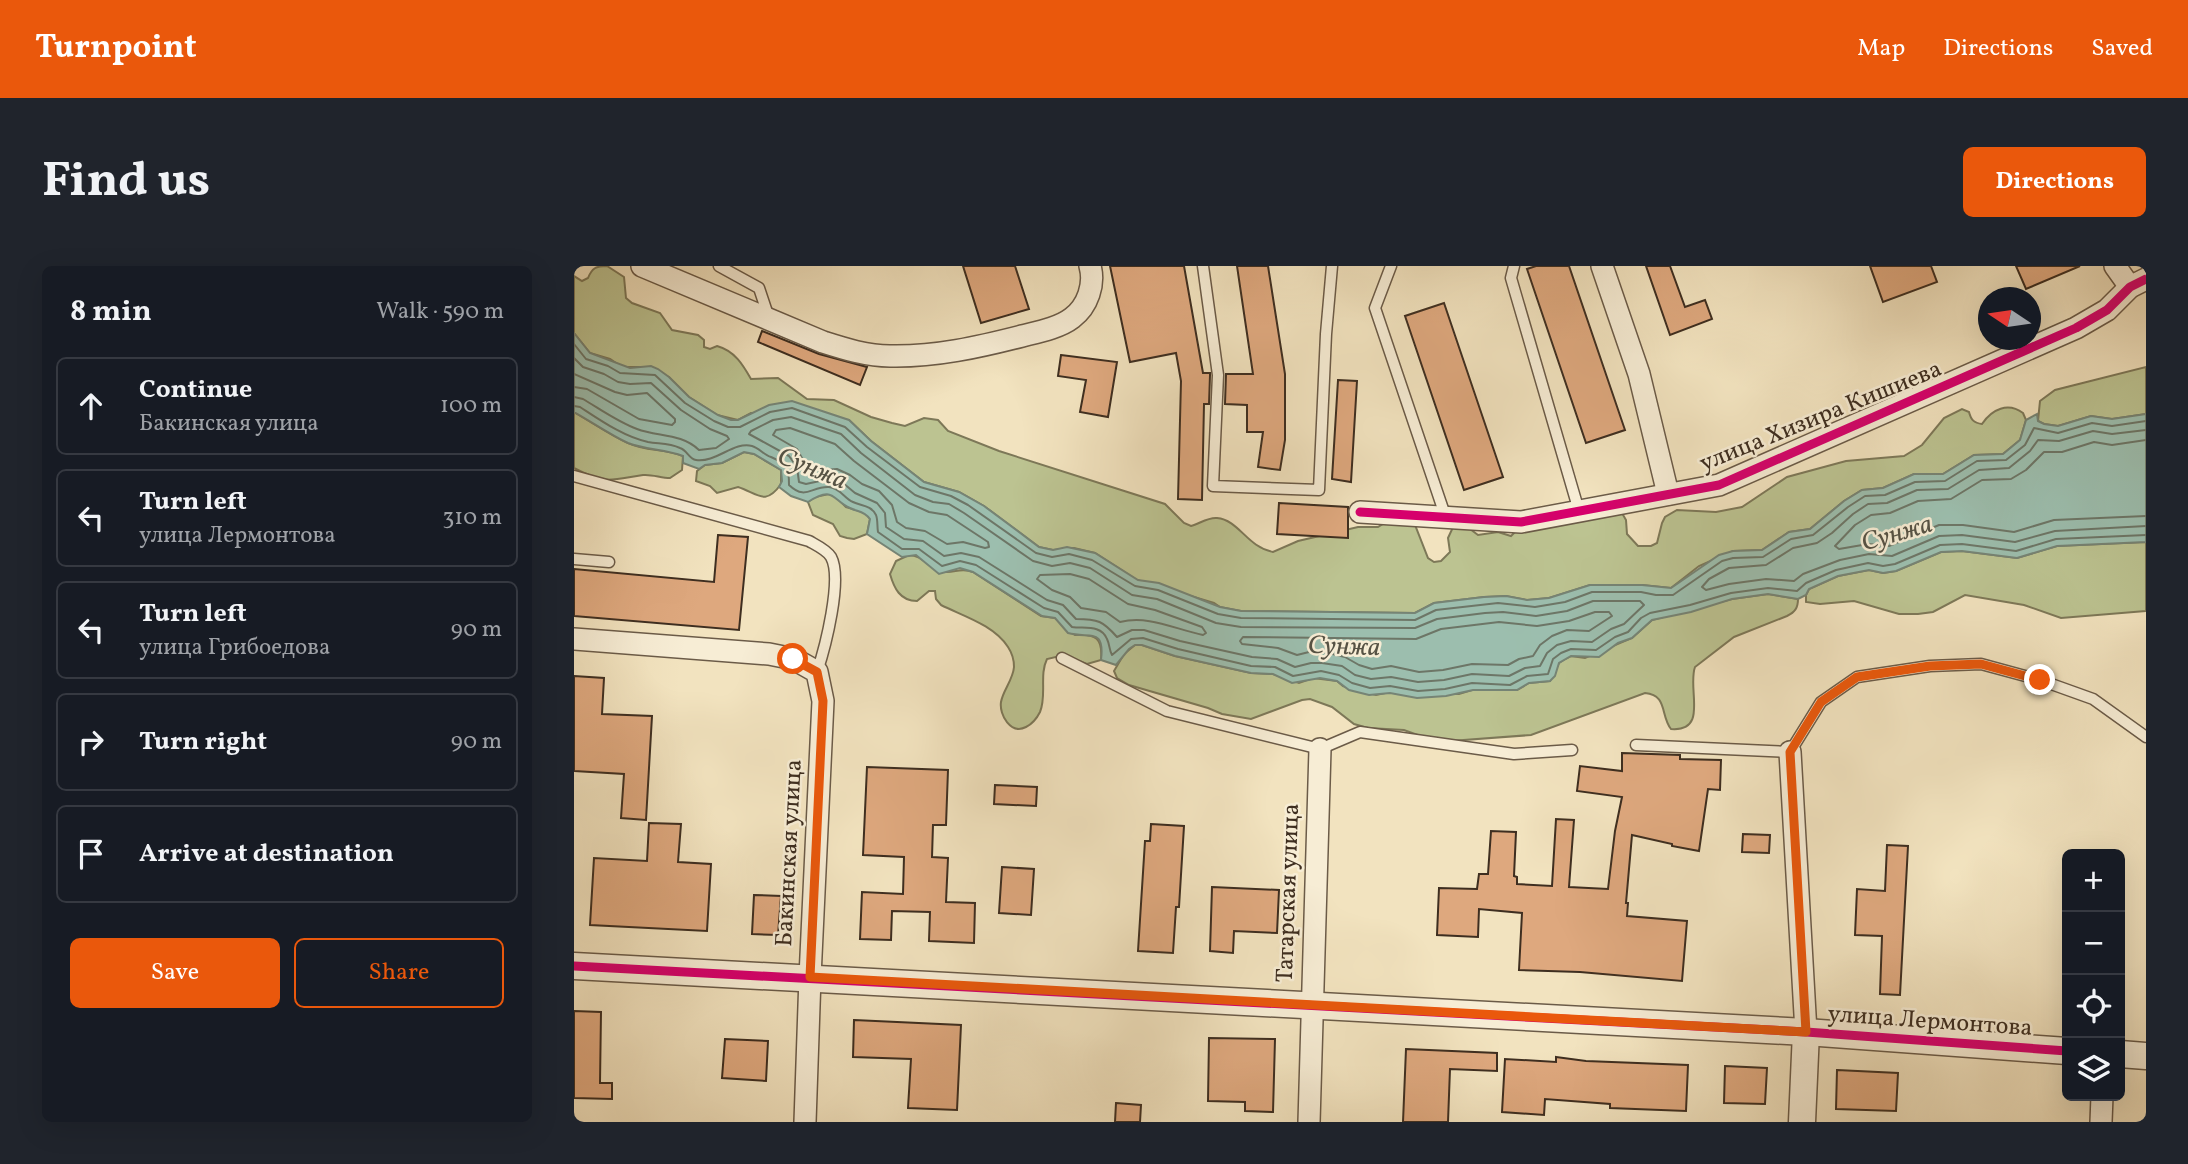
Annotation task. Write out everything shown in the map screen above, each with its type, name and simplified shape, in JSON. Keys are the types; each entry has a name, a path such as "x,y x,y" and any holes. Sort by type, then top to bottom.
{"street":[{"path":"642,266 822,342 853,352 890,356 967,350 1045,330 1073,318 1089,296 1093,277 1090,266"},
{"path":"1602,266 1639,374 1668,494"},
{"path":"2115,266 2138,283"},
{"name":"улица Хизира Кишиева","path":"1360,512 1521,522 1719,485 2046,343 2107,310 2138,283"},
{"path":"574,639 769,654 793,659 817,672"},
{"name":"Бакинская улица","path":"805,1122 823,701 817,672"},
{"name":"Татарская улица","path":"1308,1122 1320,749"},
{"path":"1790,752 1806,1032 1802,1122"},
{"name":"улица Лермонтова","path":"574,965 1806,1032 2062,1051"},
{"path":"2125,1054 2146,1056"},
{"path":"2101,1122 2102,1101"}],"lane":[{"path":"719,266 759,288 769,318"},
{"path":"1203,266 1218,375 1213,486 1319,490 1332,266"},
{"path":"1391,266 1375,308 1446,519"},
{"path":"1514,266 1511,278 1579,511"},
{"path":"574,476 809,541 830,554 836,568 828,641 817,672"},
{"path":"574,559 609,562"},
{"path":"1062,658 1167,711 1320,749 1360,732 1514,754 1572,750"},
{"path":"1636,745 1790,752 1821,702 1857,677 1981,664 2040,680 2093,699 2146,737"}],"green space":[{"path":"607,266 624,277 626,298 632,303 660,313 672,330 698,335 704,340 704,347 710,349 717,346 729,351 751,379 778,378 807,399 834,400 871,417 905,426 924,418 938,420 948,431 999,451 1165,504 1184,523 1191,526 1210,519 1225,520 1256,545 1273,552 1298,541 1358,527 1378,527 1399,514 1415,525 1428,558 1434,562 1441,561 1450,552 1448,538 1454,525 1466,526 1478,535 1498,532 1511,536 1516,531 1622,513 1626,520 1627,534 1638,546 1651,546 1657,543 1665,517 1677,510 1716,512 1742,507 1787,477 1846,461 1904,456 1922,445 1944,418 1962,409 1969,412 1973,421 1979,424 1995,411 2006,408 2023,413 2026,420 2020,440 2003,454 1974,455 1943,474 1914,474 1883,488 1862,490 1810,529 1789,532 1762,550 1733,551 1699,566 1671,588 1590,585 1549,598 1527,600 1506,596 1434,603 1415,613 1241,611 1220,607 1137,580 1095,553 1074,548 1053,550 1039,547 984,506 959,492 924,482 871,441 849,420 751,413 738,420 717,415 689,397 669,377 644,367 622,367 610,359 590,353 574,333 574,276 582,281 588,278 595,268"},
{"path":"2146,367 2146,414 2112,419 2091,416 2058,426 2038,421 2040,401 2055,390"},
{"path":"574,412 628,443 683,456 682,470 670,478 646,475 608,480 574,468"},
{"path":"744,452 754,454 781,470 781,484 770,495 761,496 738,487 717,493 710,486 696,481 697,471 705,465 722,463"},
{"path":"829,494 846,507 866,513 870,519 867,534 854,539 840,536 833,524 813,515 808,502 815,497"},
{"path":"2146,542 2146,611 2061,618 2024,605 1965,595 1933,612 1918,614 1899,614 1854,601 1820,604 1806,602 1809,589 1838,576 1869,570 1883,573 1896,571 1941,552 1962,551 2017,558 2057,546"},
{"path":"909,555 940,571 973,572 1041,616 1055,618 1075,635 1093,636 1101,647 1101,660 1087,664 1064,655 1047,659 1040,712 1026,727 1021,729 1011,726 1004,718 1001,707 1014,667 1009,649 1002,639 986,627 941,605 936,599 935,591 929,591 917,601 902,596 890,574 896,561"},
{"path":"1768,594 1798,599 1797,607 1787,616 1734,637 1695,667 1693,717 1690,724 1683,728 1671,729 1660,702 1645,693 1531,735 1437,742 1404,730 1368,728 1354,724 1332,707 1310,699 1251,719 1222,714 1129,685 1117,678 1114,671 1124,654 1135,645 1142,645 1175,656 1251,673 1273,674 1299,683 1313,678 1337,681 1343,686 1376,695 1390,692 1459,694 1472,690 1517,690 1529,683 1550,681 1559,663 1565,659 1571,656 1585,658 1632,638 1652,620 1732,599"}],"water":[{"name":"Сунжа","path":"574,333 590,353 630,368 651,366 658,369 689,397 731,420 738,420 769,405 792,401 849,420 871,441 924,482 959,492 984,506 1039,547 1053,550 1067,547 1095,553 1138,580 1159,583 1220,607 1241,611 1415,613 1434,603 1506,596 1527,600 1549,598 1590,585 1671,588 1719,555 1733,551 1762,550 1789,532 1810,529 1862,490 1883,488 1914,474 1943,474 1974,455 2003,454 2020,440 2026,420 2037,414 2038,421 2058,426 2091,416 2112,419 2146,414 2146,542 2057,546 2017,558 1962,551 1941,552 1896,571 1883,573 1869,570 1838,576 1809,589 1806,595 1798,599 1768,594 1732,599 1691,612 1652,620 1632,638 1618,643 1599,657 1571,656 1559,663 1555,676 1550,681 1529,683 1517,690 1473,690 1446,696 1417,698 1390,693 1369,695 1349,690 1337,681 1320,678 1292,683 1273,674 1251,673 1175,656 1142,645 1129,649 1116,665 1101,660 1101,643 1094,636 1068,633 1055,618 1042,616 973,572 960,568 939,574 916,555 902,557 867,534 870,519 868,516 832,496 823,495 808,502 791,496 779,487 782,481 781,470 754,454 744,452 722,463 705,465 699,469 683,463 683,456 628,443 574,412"}],"building":[{"path":"963,266 1015,266 1029,309 981,323"},
{"path":"1110,266 1184,266 1203,373 1210,373 1209,404 1204,404 1202,500 1178,499 1181,381 1176,353 1130,362"},
{"path":"1237,266 1268,266 1285,374 1285,440 1280,470 1258,467 1263,432 1247,432 1247,405 1225,404 1226,374 1253,374"},
{"path":"1536,266 1569,266 1625,430 1586,443 1527,269"},
{"path":"1646,266 1670,266 1685,307 1705,300 1712,319 1670,335"},
{"path":"1870,266 1931,266 1937,282 1883,302"},
{"path":"2016,266 2080,266 2031,287 2025,287"},
{"path":"1444,303 1503,477 1464,490 1405,316"},
{"path":"762,331 819,354 867,367 860,385 758,342"},
{"path":"1061,355 1117,362 1108,417 1080,412 1086,380 1058,376"},
{"path":"1338,380 1357,381 1351,482 1332,479"},
{"path":"1279,503 1348,507 1348,538 1277,534"},
{"path":"718,535 748,537 739,630 574,616 574,569 714,582"},
{"path":"574,676 604,678 602,714 652,716 646,820 621,818 624,774 574,771"},
{"path":"1622,753 1721,760 1720,790 1708,789 1699,851 1632,835 1627,916 1687,921 1682,981 1580,972 1519,970 1522,913 1479,909 1478,937 1437,935 1439,888 1477,889 1479,874 1488,874 1491,831 1516,832 1514,876 1517,877 1517,884 1552,886 1556,819 1574,820 1569,887 1608,889 1622,797 1577,791 1580,766 1622,771"},
{"path":"867,767 948,770 946,825 933,825 932,857 948,858 946,902 975,903 974,943 929,941 930,912 892,911 891,940 860,939 862,892 903,894 904,857 863,855"},
{"path":"995,785 1037,787 1036,806 994,804"},
{"path":"649,823 681,824 678,862 711,864 707,931 590,925 594,858 647,861"},
{"path":"1151,824 1184,826 1173,953 1138,951 1145,841 1150,841"},
{"path":"1743,834 1770,835 1769,853 1742,852"},
{"path":"1887,845 1908,846 1900,995 1880,994 1882,936 1855,935 1857,889 1885,891"},
{"path":"1002,867 1034,869 1031,915 999,913"},
{"path":"1212,887 1279,890 1277,933 1234,931 1233,953 1210,951"},
{"path":"754,895 781,896 778,935 752,934"},
{"path":"574,1011 601,1012 600,1083 612,1083 612,1099 574,1098"},
{"path":"854,1020 961,1025 957,1110 908,1108 911,1059 853,1057"},
{"path":"1209,1038 1275,1039 1273,1112 1245,1111 1245,1102 1208,1101"},
{"path":"725,1039 768,1041 766,1081 722,1078"},
{"path":"1406,1049 1497,1053 1497,1071 1450,1069 1448,1122 1403,1122"},
{"path":"1556,1057 1586,1061 1688,1065 1686,1111 1610,1108 1610,1104 1545,1099 1544,1115 1502,1112 1505,1059 1556,1062"},
{"path":"1725,1066 1767,1068 1765,1104 1724,1103"},
{"path":"1837,1070 1898,1073 1896,1111 1836,1109"},
{"path":"1116,1103 1141,1105 1140,1122 1115,1122"}],"cycle path":[{"path":"1360,512 1521,522 1719,485 2076,328 2107,310 2130,287 2146,279"},
{"path":"574,966 1806,1032 2062,1051"}],"route":[{"path":"793,659 817,672 823,701 810,977 1806,1032 1790,752 1821,702 1857,677 1930,666 1981,664 2040,680"}]}
